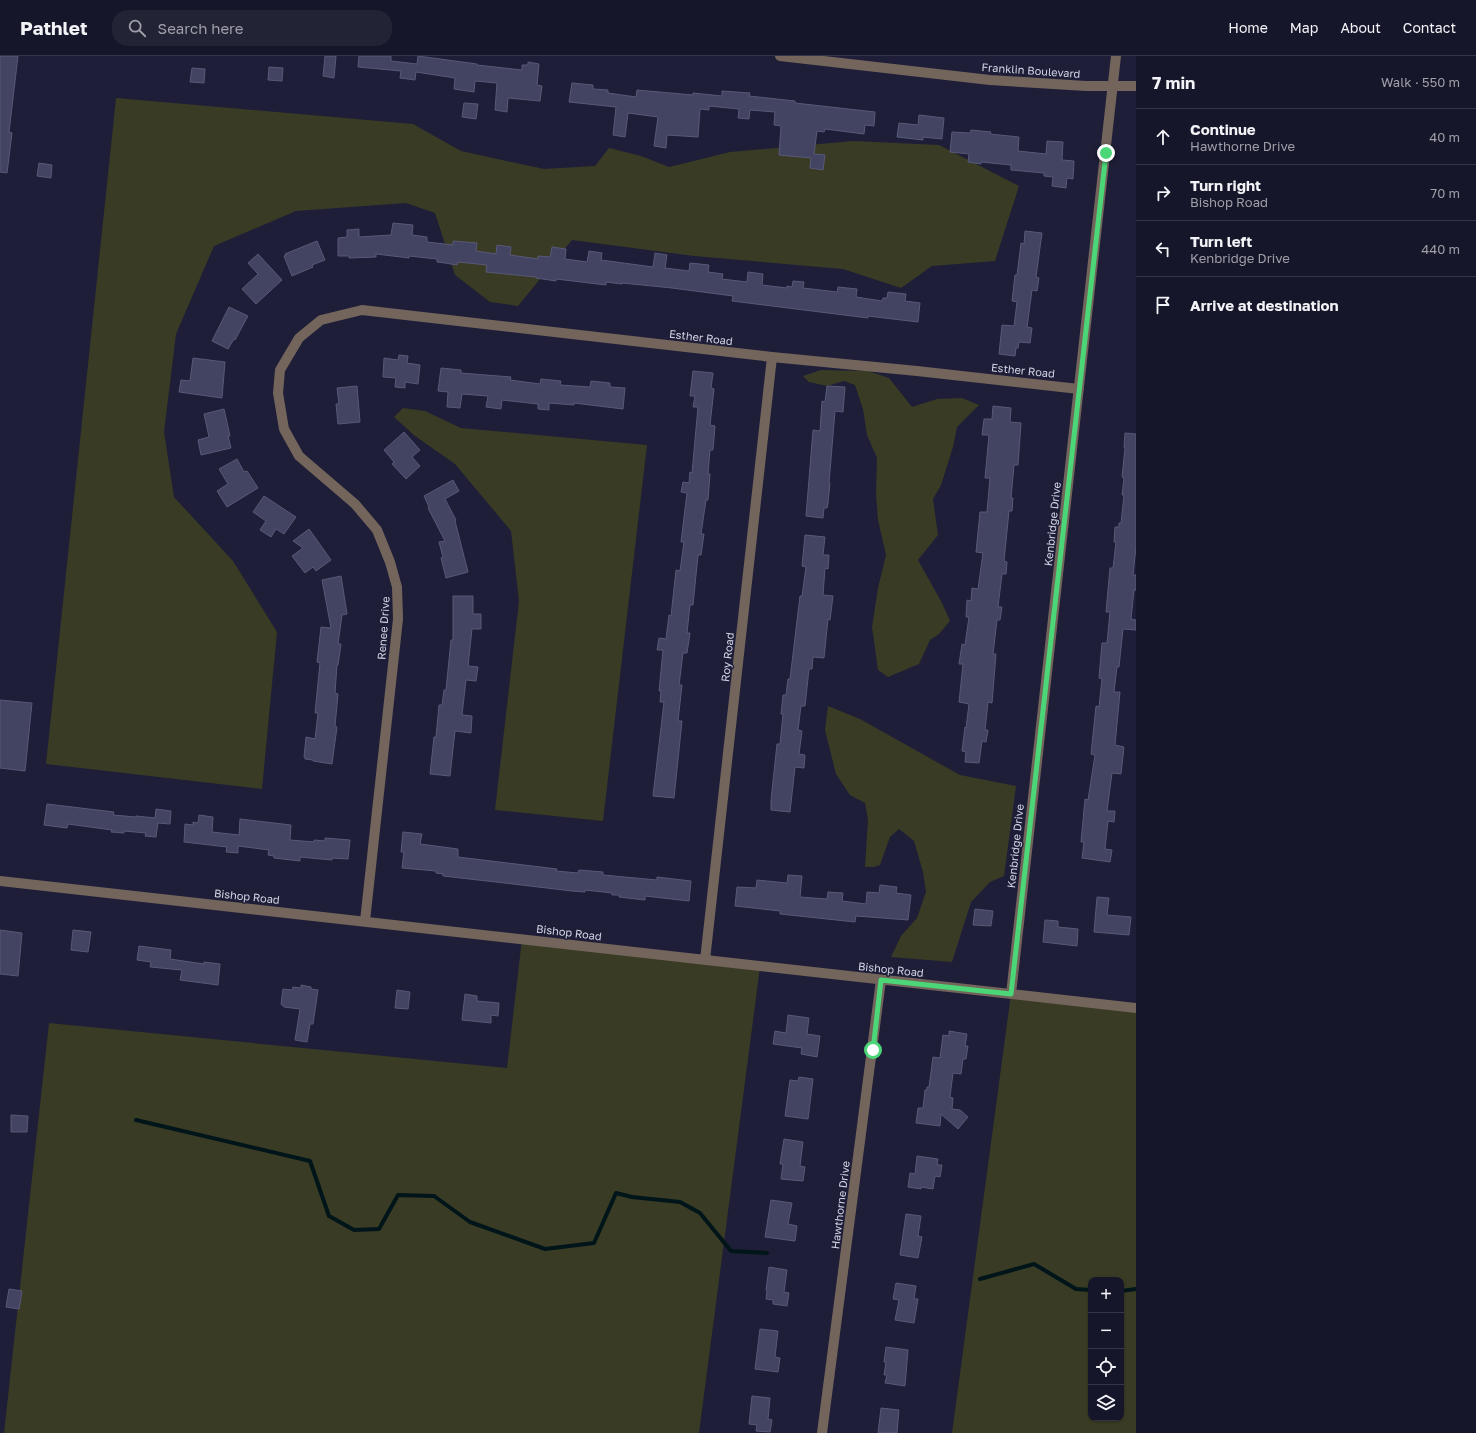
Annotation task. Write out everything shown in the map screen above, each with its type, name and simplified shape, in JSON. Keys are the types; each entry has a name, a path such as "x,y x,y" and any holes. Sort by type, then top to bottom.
{"street":[{"name":"Franklin Boulevard","path":"780,56 990,80 1082,86 1136,86"},
{"name":"Kenbridge Drive","path":"1011,994 1116,56"},
{"name":"Esther Road","path":"321,320 362,310 772,357 1079,388"},
{"name":"Renee Drive","path":"321,320 299,338 280,370 278,393 284,429 299,456 355,504 377,530 390,562 397,587 398,619 365,921"},
{"name":"Roy Road","path":"705,960 772,357"},
{"name":"Bishop Road","path":"0,880 1136,1008"},
{"name":"Hawthorne Drive","path":"822,1433 881,980"}],"green space":[{"path":"116,98 413,124 461,151 544,169 595,166 609,148 641,156 669,167 730,152 853,141 939,145 1019,186 995,261 932,266 901,288 843,269 694,256 572,240 518,306 490,302 455,275 435,213 406,203 296,211 214,246 176,334 164,432 174,497 233,561 277,632 262,789 46,764"},
{"path":"821,370 868,371 889,378 912,407 937,399 962,398 979,405 957,427 953,447 941,485 933,499 938,535 918,560 942,603 950,621 939,634 930,640 919,664 888,677 878,670 872,627 878,588 886,555 878,520 876,494 877,458 867,435 863,409 855,385 844,381 827,386 809,382 803,376"},
{"path":"403,408 425,411 461,428 647,445 603,821 495,810 519,601 511,531 455,464 415,436 394,417"},
{"path":"828,706 860,719 960,775 1016,786 1004,876 990,882 971,902 952,962 891,957 901,936 917,918 926,892 923,872 914,841 899,829 890,837 880,865 865,867 868,820 865,803 850,795 836,774 825,730"},
{"path":"522,939 760,967 699,1433 4,1433 49,1023 507,1068"},
{"path":"1011,994 1136,1008 1136,1433 952,1433"}],"building":[{"path":"0,56 18,56 9,132 12,133 7,173 0,172"},
{"path":"325,56 336,56 334,78 323,76"},
{"path":"359,56 391,56 391,61 417,64 418,56 522,70 522,65 528,65 528,62 539,64 537,85 542,86 540,101 508,98 507,112 495,110 497,83 475,81 474,92 454,89 455,78 416,72 415,80 400,78 401,71 358,67"},
{"path":"269,67 283,68 282,81 268,80"},
{"path":"192,68 205,69 204,83 190,82"},
{"path":"572,83 593,85 593,89 608,90 608,93 636,97 637,90 722,96 722,91 750,93 749,96 875,112 874,126 865,125 864,134 825,129 824,132 817,131 814,154 825,155 823,170 810,168 811,158 779,155 781,126 774,125 775,112 750,110 749,119 738,118 739,109 709,106 709,110 700,109 698,137 667,135 666,148 654,146 658,117 628,113 625,137 613,135 616,107 569,102"},
{"path":"464,103 478,104 476,119 462,117"},
{"path":"919,115 944,118 942,139 923,137 923,140 897,137 899,123 918,125"},
{"path":"971,130 991,132 990,134 1019,137 1018,151 1046,154 1047,141 1063,142 1062,160 1074,161 1073,179 1067,178 1066,188 1052,186 1053,177 1044,176 1044,173 1011,170 1011,165 968,162 969,154 950,152 952,132 970,133"},
{"path":"39,163 52,165 51,178 37,176"},
{"path":"393,223 413,225 412,235 427,237 427,242 453,245 453,241 477,243 476,251 496,254 497,245 511,247 510,255 538,259 538,256 550,257 552,247 566,249 565,259 587,262 589,251 602,253 601,260 653,267 655,253 667,255 665,268 689,271 690,263 709,265 708,272 723,274 722,279 747,282 748,272 763,274 762,285 787,288 787,286 792,287 793,281 804,282 803,288 837,292 838,287 857,289 856,297 882,301 883,298 887,298 888,292 906,294 905,301 920,303 918,322 868,316 868,318 732,301 733,296 672,288 606,282 606,285 556,279 556,281 536,277 486,272 487,265 458,262 457,265 437,262 437,259 409,256 409,258 376,254 376,257 349,258 349,256 338,256 338,238 347,237 347,230 359,229 359,237 391,235"},
{"path":"1025,231 1042,233 1036,277 1039,278 1037,291 1032,290 1027,327 1032,328 1030,343 1019,342 1018,348 1016,348 1015,356 999,354 1002,325 1014,326 1017,302 1012,301 1015,275 1017,275 1021,243 1024,244"},
{"path":"317,241 325,260 292,276 284,256 286,255 285,254"},
{"path":"258,254 282,280 256,304 242,289 258,274 248,263"},
{"path":"229,307 248,316 235,340 234,339 228,349 212,341"},
{"path":"399,355 408,356 407,363 420,365 418,384 405,382 405,388 395,387 396,378 383,377 384,358 398,360"},
{"path":"193,358 225,362 222,398 179,392 181,380 190,381"},
{"path":"441,368 461,370 461,373 511,377 510,380 540,384 541,379 561,381 560,385 590,387 591,381 610,383 610,387 625,388 623,409 574,403 574,405 549,403 549,410 538,409 538,404 502,400 501,409 486,407 488,396 462,394 460,408 447,407 448,392 438,391"},
{"path":"693,371 713,373 711,388 714,389 710,425 715,426 713,450 710,450 708,500 706,500 701,534 704,534 701,555 698,555 693,605 690,605 687,633 690,633 687,653 683,653 679,685 682,685 678,721 682,721 674,798 653,796 664,702 660,702 661,691 659,691 663,650 657,650 659,638 666,639 669,615 671,616 676,570 680,571 684,542 681,542 687,493 681,492 683,482 689,483 690,472 692,473 698,407 693,407 695,396 690,396"},
{"path":"357,386 360,422 338,424 336,404 339,404 337,388"},
{"path":"827,386 845,387 843,412 835,411 828,503 827,508 824,508 823,518 806,516 813,430 820,431 822,401 825,402"},
{"path":"993,406 1011,408 1010,422 1021,423 1018,465 1014,465 1011,498 1013,498 1012,511 1009,511 1004,561 1007,562 1006,574 1002,574 998,607 1002,607 1000,620 997,620 993,654 996,654 992,703 988,702 985,730 988,730 986,742 982,741 979,763 965,762 966,752 962,751 969,704 959,702 963,664 959,664 962,644 965,645 969,617 966,617 967,600 971,601 972,588 978,589 983,553 976,552 980,512 987,512 990,478 985,478 989,435 982,435 984,419 992,419"},
{"path":"224,409 231,448 201,455 198,440 209,437 204,414"},
{"path":"404,432 420,450 412,457 420,466 406,479 392,464 394,462 384,450"},
{"path":"1125,433 1136,434 1136,547 1133,575 1136,575 1136,590 1134,590 1131,619 1136,620 1136,630 1123,629 1119,667 1117,667 1114,692 1120,692 1115,745 1124,747 1121,774 1112,773 1107,811 1115,811 1114,822 1108,821 1105,849 1112,850 1110,862 1082,858 1084,842 1081,842 1085,799 1088,800 1095,755 1091,754 1096,706 1099,707 1102,679 1099,678 1102,643 1107,643 1110,612 1106,612 1110,568 1113,568 1116,542 1114,542 1115,527 1119,527 1119,523 1121,523 1124,495 1122,495 1124,478 1122,477"},
{"path":"237,459 244,472 247,471 258,488 227,507 217,491 228,484 219,469"},
{"path":"453,480 459,491 445,499 456,520 468,572 446,578 439,542 445,541 428,508 429,507 424,496"},
{"path":"264,496 296,517 284,534 276,529 271,537 260,530 266,521 253,512"},
{"path":"309,529 331,560 316,571 313,567 305,573 292,556 303,548 293,541"},
{"path":"805,535 825,537 823,555 829,555 828,569 825,568 823,595 833,596 830,620 828,619 824,658 813,657 812,669 809,669 805,706 801,706 798,730 802,731 799,754 805,755 804,768 795,767 790,812 771,810 771,800 777,744 780,744 783,695 786,695 788,679 790,679 800,596 802,596 806,567 802,566"},
{"path":"341,576 347,614 342,615 338,644 341,644 337,665 335,693 338,694 335,726 337,727 332,764 305,759 304,757 306,737 315,739 318,713 315,713 320,663 317,662 321,627 331,628 322,580"},
{"path":"453,596 473,596 473,614 481,614 481,629 472,629 468,666 478,667 476,681 466,680 462,715 472,716 471,733 455,731 450,776 430,774 439,705 442,705 444,690 446,690 451,640 453,640"},
{"path":"0,700 32,703 25,771 0,768"},
{"path":"47,804 114,812 113,815 136,817 155,818 156,809 171,811 170,824 158,823 156,837 145,836 146,833 124,831 124,833 111,832 112,830 68,824 67,828 44,825"},
{"path":"199,815 213,817 212,832 239,835 240,819 291,825 290,840 314,842 314,840 325,841 325,838 350,840 348,859 332,858 332,860 300,857 300,861 274,858 274,856 268,855 269,850 238,846 238,853 226,852 227,847 184,842 185,824 193,825 193,822 198,823"},
{"path":"403,832 422,834 420,844 458,849 458,857 557,869 556,871 578,873 579,870 603,872 603,875 657,880 657,877 691,881 689,901 645,896 645,900 619,897 619,895 612,895 612,893 585,890 585,892 572,891 443,876 443,874 436,873 436,871 402,868 404,852 401,852"},
{"path":"788,875 802,876 800,897 827,899 828,892 843,893 842,901 866,904 867,892 879,893 880,885 897,887 896,893 911,895 908,920 856,916 855,922 780,914 780,911 735,906 737,887 756,888 757,880 787,883"},
{"path":"1097,897 1109,898 1107,915 1131,917 1129,935 1094,932"},
{"path":"975,909 993,911 991,926 973,925"},
{"path":"1045,920 1058,921 1058,927 1078,929 1077,946 1043,942"},
{"path":"0,930 22,933 18,976 0,974"},
{"path":"73,930 91,932 88,952 71,950"},
{"path":"139,946 171,950 170,959 204,964 204,962 220,964 218,985 180,980 182,970 150,967 151,962 137,960"},
{"path":"301,985 318,990 313,1024 310,1024 307,1042 295,1040 300,1009 284,1007 281,1004 283,989 292,990 293,987 301,988"},
{"path":"397,990 410,992 408,1009 395,1008"},
{"path":"465,994 477,996 477,1001 499,1003 498,1016 491,1015 491,1023 462,1020"},
{"path":"788,1015 809,1018 807,1034 820,1036 817,1057 801,1054 802,1048 773,1044 775,1031 786,1033"},
{"path":"949,1031 967,1034 965,1046 968,1046 966,1059 963,1059 961,1074 953,1073 950,1097 953,1098 952,1109 960,1110 968,1117 958,1129 941,1114 940,1126 916,1123 918,1108 923,1108 925,1090 929,1087 933,1057 940,1058 943,1035 949,1036"},
{"path":"799,1077 813,1079 808,1119 785,1116 790,1080 798,1081"},
{"path":"11,1115 28,1116 27,1132 11,1132"},
{"path":"784,1139 803,1142 800,1166 805,1167 803,1181 781,1179 783,1164 780,1164"},
{"path":"917,1156 938,1159 937,1165 942,1165 940,1177 935,1176 933,1189 908,1187 910,1173 915,1174"},
{"path":"771,1200 792,1203 788,1224 797,1226 795,1241 765,1237"},
{"path":"906,1214 921,1216 918,1236 922,1237 918,1258 900,1255"},
{"path":"769,1267 787,1270 784,1292 789,1293 787,1306 773,1304 773,1300 766,1299"},
{"path":"896,1283 916,1286 914,1299 918,1299 914,1323 895,1320 899,1300 893,1299"},
{"path":"9,1289 22,1291 19,1309 6,1307"},
{"path":"760,1329 778,1331 775,1357 780,1358 778,1372 755,1369"},
{"path":"886,1347 908,1350 905,1386 885,1383 887,1375 884,1375"},
{"path":"752,1396 770,1398 768,1419 772,1420 770,1432 756,1431 757,1425 749,1424"},
{"path":"881,1408 899,1410 897,1433 878,1433"}],"waterway":[{"path":"136,1120 310,1161 329,1216 354,1230 379,1229 398,1195 434,1196 470,1222 545,1249 594,1243 616,1193 632,1197 680,1202 700,1213 731,1251 767,1253"},
{"path":"980,1279 1034,1264 1076,1289 1088,1290"},
{"path":"1124,1291 1136,1289"}],"route":[{"path":"873,1050 881,980 1011,994 1106,153"}]}
